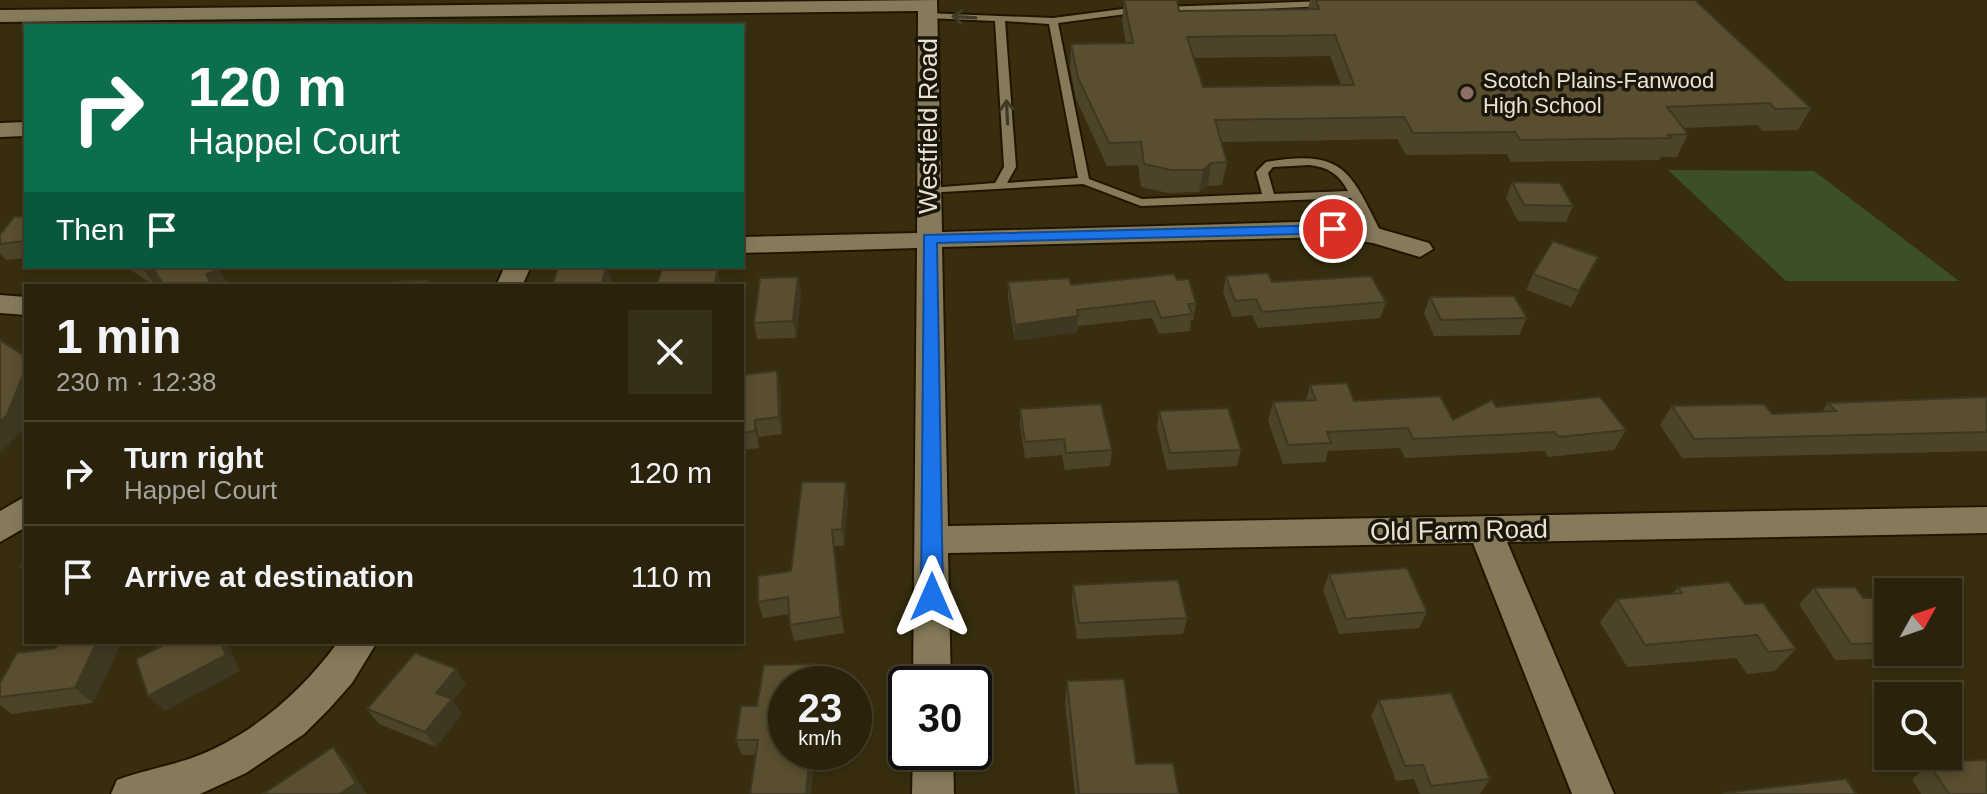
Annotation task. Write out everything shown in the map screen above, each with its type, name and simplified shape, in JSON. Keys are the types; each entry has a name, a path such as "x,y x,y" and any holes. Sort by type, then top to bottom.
{"street":[{"path":"0,16 270,6 928,7"},
{"name":"Westfield Road","path":"928,7 932,666"},
{"path":"0,130 24,129"},
{"path":"744,245 1333,229 1377,236 1420,249"},
{"path":"0,304 24,306"},
{"path":"0,529 24,511"},
{"name":"Old Farm Road","path":"931,540 1987,520"},
{"path":"1484,529 1593,794"},
{"path":"132,794 202,774 246,752 319,696 358,644"},
{"path":"933,770 933,794"}],"lane":[{"path":"928,7 1000,20 1053,21 1117,11 1331,4"},
{"path":"999,187 1010,167 1000,20"},
{"path":"1053,21 1084,181"},
{"path":"1269,198 1262,172 1270,164 1309,163 1338,168 1347,174 1377,236"},
{"path":"929,191 1084,181 1141,203 1355,194"}],"green space":[{"path":"1668,170 1814,171 1959,281 1786,281"}],"building":[{"path":"1124,0 1177,0 1179,11 1319,9 1316,0 1695,0 1811,108 1775,109 1770,103 1667,107 1688,134 1668,135 1671,138 1520,140 1515,132 1413,133 1404,117 1215,120 1227,162 1211,163 1203,170 1171,170 1144,164 1141,142 1109,143 1078,78 1071,44 1133,43","holes":["1335,35 1354,85 1203,87 1187,37"]},
{"path":"1512,182 1560,183 1573,206 1524,205"},
{"path":"24,216 24,241 0,244 0,235 14,217"},
{"path":"1553,241 1598,257 1579,291 1533,274"},
{"path":"153,268 218,270 206,274 211,284 163,284"},
{"path":"558,268 606,268 602,284 553,284"},
{"path":"662,270 718,270 714,284 657,284"},
{"path":"1268,273 1272,282 1371,276 1386,302 1262,312 1256,299 1235,301 1226,276"},
{"path":"1174,274 1177,280 1189,279 1196,304 1188,304 1192,314 1161,318 1154,301 1077,310 1078,316 1015,325 1008,282 1069,278 1071,285"},
{"path":"798,277 793,321 754,323 760,278"},
{"path":"429,280 427,284 392,282"},
{"path":"1514,296 1527,318 1441,320 1430,297"},
{"path":"0,340 24,356 24,372 7,415 0,422"},
{"path":"777,371 779,417 755,420 755,431 744,433 744,375"},
{"path":"1347,383 1354,401 1440,396 1453,420 1492,400 1496,407 1600,397 1626,430 1559,437 1555,432 1413,439 1408,428 1327,432 1331,443 1288,445 1273,402 1316,400 1310,385"},
{"path":"1987,397 1987,432 1694,439 1672,406 1764,404 1772,414 1836,411 1828,403"},
{"path":"1101,404 1112,450 1066,453 1064,439 1025,442 1020,409"},
{"path":"1228,408 1241,450 1170,453 1159,411"},
{"path":"802,482 846,482 842,529 832,530 841,617 790,625 788,597 758,602 758,576 791,571"},
{"path":"1407,568 1427,612 1346,619 1329,574"},
{"path":"1178,580 1187,618 1079,623 1073,585"},
{"path":"1729,582 1745,604 1763,603 1796,649 1768,652 1757,635 1645,645 1617,599 1682,593 1678,587"},
{"path":"1855,587 1863,598 1874,598 1874,643 1851,644 1814,588"},
{"path":"58,644 96,644 75,688 0,697 0,683 17,653 56,648"},
{"path":"165,644 221,644 226,655 148,696 136,659"},
{"path":"415,653 456,669 436,693 452,699 425,732 367,709"},
{"path":"817,664 768,666 768,770 808,770 806,794 750,794 758,740 736,740 741,706 757,706 764,665"},
{"path":"1124,679 1136,764 1173,763 1179,794 1079,794 1067,681"},
{"path":"1451,693 1490,779 1431,786 1423,765 1405,766 1379,700"},
{"path":"333,747 356,783 340,794 263,794"},
{"path":"1987,760 1987,794 1949,794 1933,770 1962,770 1962,761"},
{"path":"1846,779 1856,794 1724,793"}],"place":[{"name":"Scotch Plains-Fanwood High School","path":"1467,93"}],"route":[{"path":"932,597 929,239 1333,229"}]}
